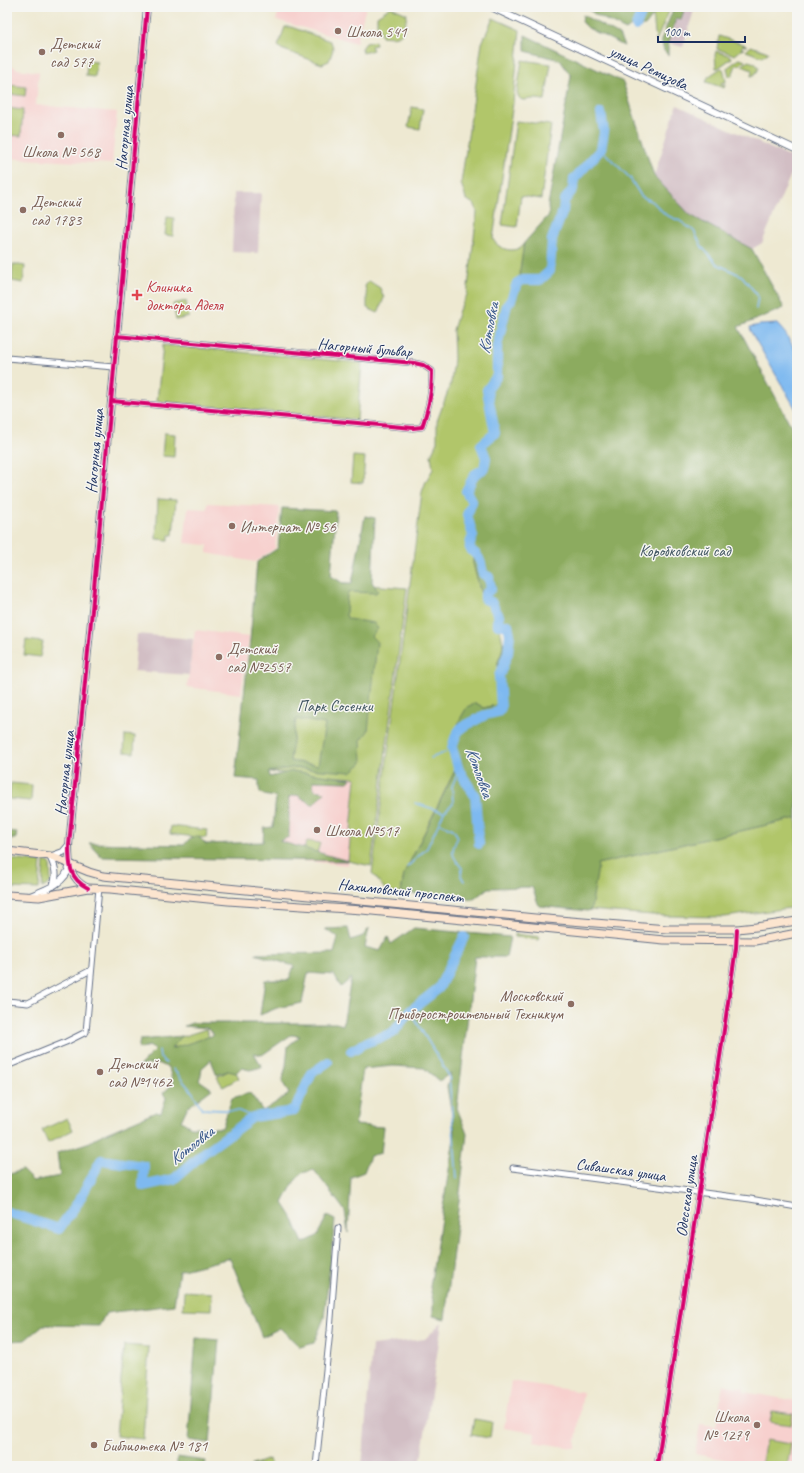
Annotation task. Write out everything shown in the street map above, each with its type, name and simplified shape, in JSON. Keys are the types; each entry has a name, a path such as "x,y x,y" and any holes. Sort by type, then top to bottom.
{"main road":[{"name":"Нахимовский проспект","path":"7,851 51,856 70,865 103,876 535,918 667,928 737,929 797,921"},
{"name":"Нахимовский проспект","path":"7,895 29,897 44,896 88,888 99,888 228,901 362,910 664,940 756,941 797,933"}],"street":[{"name":"Нагорная улица","path":"88,888 80,884 72,874 69,845 147,7"},
{"name":"улица Ремизова","path":"491,7 797,150"},
{"name":"Нагорный бульвар","path":"111,401 413,428 422,427 432,391 432,371 423,365 414,363 116,336"},
{"path":"7,358 114,367"},
{"path":"53,886 56,871 51,856 63,852 69,845"},
{"path":"69,845 73,863 93,873"},
{"path":"53,886 64,877 69,870 70,865"},
{"name":"Нахимовский проспект","path":"29,897 53,886"},
{"path":"7,1066 66,1042 86,1032 99,888"},
{"name":"Одесская улица","path":"657,1466 737,929"},
{"path":"7,1001 28,1003 91,970"},
{"name":"Сивашская улица","path":"513,1168 698,1192 797,1207"},
{"path":"316,1466 327,1362 338,1228"}],"shaded area":[{"name":"Школа 541","path":"280,7 366,7 356,43 276,20"},
{"path":"685,7 695,7 683,47 668,43 676,19 681,20"},
{"name":"Школа № 568","path":"7,65 11,65 18,69 39,72 36,105 117,112 112,164 7,158"},
{"path":"677,105 797,160 762,243 752,249 689,215 654,176"},
{"path":"234,193 261,193 258,253 232,252"},
{"name":"Интернат № 56","path":"208,503 280,507 275,548 255,562 207,553 208,545 184,543 188,508 207,509"},
{"name":"Детский сад №2557","path":"195,630 249,637 241,694 187,687"},
{"path":"137,634 193,639 189,675 134,671"},
{"name":"Школа №517","path":"287,772 356,778 348,865 279,859"},
{"path":"442,1322 420,1466 362,1466 372,1345 425,1339"},
{"path":"511,1381 583,1392 575,1448 533,1442 535,1433 504,1428"},
{"name":"Школа № 1279","path":"723,1384 744,1388 744,1392 797,1401 797,1466 749,1466 749,1464 695,1454 700,1424 716,1426"}],"green space":[{"path":"391,7 407,14 404,30 399,35 389,37 382,36 377,24 377,16"},
{"path":"585,7 655,7 653,16 645,26 631,26 626,30 596,15"},
{"path":"652,7 671,7 656,41"},
{"path":"674,7 685,7 681,20 676,19 668,43 668,55 664,51 661,40"},
{"path":"583,15 619,35 624,46 588,28 582,22"},
{"path":"493,18 520,30 513,103 493,239 499,246 508,250 517,249 524,243 518,284 516,292 508,306 499,346 499,376 489,393 497,433 486,442 486,470 475,477 473,502 468,515 474,535 473,563 481,594 492,602 500,616 498,621 503,643 502,652 498,662 499,702 496,705 484,708 476,703 456,739 456,768 404,874 401,893 388,893 372,873 422,492 433,469 431,455 437,442 437,421 451,383 454,359 453,330 459,310 467,295 477,212 475,205 466,199 461,183 482,43"},
{"path":"285,27 291,27 330,41 333,49 329,61 322,64 281,49 278,46"},
{"name":"Коробковский сад","path":"525,35 623,82 654,176 690,215 752,249 784,308 738,327 797,437 797,818 597,864 598,867 591,909 588,911 539,906 532,887 488,888 474,899 401,893 404,874 456,769 456,739 459,721 467,707 473,704 476,703 484,708 496,705 499,702 498,662 502,652 503,643 511,634 509,624 498,624 500,616 492,602 481,594 473,563 474,535 468,515 473,502 467,491 475,477 486,470 487,459 483,445 497,433 489,393 499,376 498,346 508,306 512,301 518,284 524,243 549,215 548,205 571,76 560,60 525,51"},
{"path":"719,36 747,46 745,48 746,46 743,45 741,49 744,49 735,55 717,49"},
{"path":"375,41 376,45 371,46 373,50 363,53 362,48 366,43"},
{"path":"751,46 768,53 762,57 746,51"},
{"path":"716,51 731,56 732,58 716,68"},
{"path":"739,59 745,61 739,65 736,65 732,76 729,76 727,68"},
{"path":"522,60 551,64 545,100 522,100 518,96 517,92"},
{"path":"87,61 97,62 95,77 86,76"},
{"path":"748,61 755,63 759,68 752,76 752,70 742,66"},
{"path":"721,68 723,69 726,81 725,83 722,82 721,84 725,85 724,88 706,82 708,77"},
{"path":"10,85 26,87 25,96 9,94"},
{"path":"412,107 423,109 420,129 408,127"},
{"path":"7,108 23,110 21,136 7,135"},
{"path":"516,121 551,125 541,199 521,196 517,227 502,225"},
{"path":"167,217 174,218 173,236 165,235"},
{"path":"13,264 25,266 23,283 12,281"},
{"path":"369,281 380,288 384,298 378,313 367,308 365,286"},
{"path":"186,301 189,317 176,320 173,304"},
{"path":"163,345 362,363 357,420 157,401"},
{"path":"164,433 175,434 174,457 162,456"},
{"path":"353,456 365,457 363,483 351,482"},
{"path":"158,499 176,500 173,535 169,535 169,540 156,539"},
{"path":"282,508 336,511 331,576 343,583 352,583 365,516 375,518 372,582 378,591 376,593 349,592 347,594 346,615 348,619 374,623 378,629 371,636 377,642 368,731 361,740 362,763 351,772 292,768 269,772 270,777 292,771 351,779 348,782 313,781 314,790 325,792 313,805 297,795 289,797 289,837 279,841 348,861 102,857 89,843 184,845 191,837 199,837 206,844 263,842 264,828 273,827 276,797 267,796 260,792 259,780 235,778 257,562 278,548","holes":["296,719 325,724 318,765 290,761"]},
{"name":"Парк Сосенки","path":"343,583 407,588 371,866 348,861 356,778 269,772"},
{"path":"26,640 43,642 40,657 24,655"},
{"path":"125,735 135,736 134,753 124,752"},
{"path":"11,783 32,785 31,801 9,799"},
{"path":"797,818 797,907 725,917 666,916 588,910 597,864"},
{"path":"171,826 207,830 206,838 170,834"},
{"path":"7,831 17,832 16,839 7,839"},
{"path":"307,841 320,843 317,853 304,849"},
{"path":"7,859 41,862 39,889 7,888"},
{"path":"44,861 50,863 51,882 42,888"},
{"path":"348,928 351,940 363,936 369,928 365,947 380,951 388,937 391,944 414,928 510,937 506,957 475,957 457,1108 467,1134 445,1319 433,1316 433,1301 430,1287 455,1132 447,1087 451,1073 439,1081 424,1068 393,1066 363,1069 355,1125 384,1127 381,1153 370,1156 364,1172 351,1177 348,1233 345,1211 314,1170 302,1173 294,1182 283,1203 292,1217 303,1243 317,1236 327,1216 335,1220 324,1318 314,1343 300,1347 280,1328 262,1337 230,1258 179,1271 174,1305 106,1313 99,1326 43,1325 25,1340 7,1341 7,1175 22,1170 33,1181 60,1176 57,1153 90,1142 97,1137 156,1112 161,1113 166,1098 163,1093 173,1084 169,1068 158,1063 139,1066 155,1050 149,1046 138,1049 140,1040 182,1036 171,1049 214,1035 207,1028 184,1026 192,1023 336,1023 343,1025 351,978 341,987 334,975 308,973 302,1003 277,1008 260,1015 265,980 289,980 294,966 255,954 334,953 338,937 325,929","holes":["291,1035 300,1036 288,1046 286,1066 282,1081 289,1094 263,1111 250,1093 232,1098 222,1128 191,1127 181,1121 187,1108 212,1089 199,1080 202,1068 211,1060 217,1075 228,1071 236,1073 241,1068 250,1070 262,1067 254,1053 262,1055"]},
{"path":"515,934 540,937 539,940 515,937"},
{"path":"206,1029 212,1045 178,1056 172,1040"},
{"path":"234,1068 239,1078 223,1087 217,1077"},
{"path":"67,1118 73,1130 48,1143 42,1130"},
{"path":"184,1291 212,1293 211,1310 183,1309"},
{"path":"196,1338 219,1340 210,1443 188,1440"},
{"path":"124,1345 149,1347 143,1439 116,1436"},
{"path":"772,1411 793,1414 791,1425 770,1422"},
{"path":"474,1419 492,1422 490,1438 471,1435"},
{"path":"766,1440 791,1444 787,1466 761,1466"},
{"path":"177,1457 206,1461 205,1466 177,1466"},
{"path":"269,1459 271,1466 252,1466 252,1465"}],"water":[{"path":"777,324 785,333 797,353 797,411 751,332 750,327"}],"waterway":[{"name":"Котловка","path":"636,26 644,7"},
{"name":"Котловка","path":"479,844 475,796 459,770 452,748 456,735 461,728 485,715 498,712 501,708 499,676 508,653 510,634 508,625 498,625 497,622 499,616 491,602 485,599 485,594 491,589 489,577 483,574 478,557 470,549 473,536 467,515 472,502 466,491 475,474 484,469 486,458 481,445 495,433 487,390 497,376 497,346 507,305 511,300 517,283 522,280 540,280 550,271 552,239 563,211 564,201 573,189 574,179 601,149 604,132 601,113"},
{"path":"601,149 630,178 641,196 653,202 666,215 680,221 694,231 702,247 717,264 742,276 758,296 756,309"},
{"path":"431,758 446,752"},
{"path":"407,867 427,848 444,812 453,803 452,786 459,770"},
{"path":"415,803 443,812"},
{"path":"439,823 453,829 458,837 453,853 462,868 461,876 464,881"},
{"name":"Котловка","path":"351,1051 365,1043 393,1033 410,1011 439,988 464,937"},
{"path":"410,1011 449,1076 457,1178"},
{"path":"159,1050 160,1058 166,1063"},
{"name":"Котловка","path":"7,1212 59,1229 79,1201 101,1160 144,1166 143,1186 174,1179 205,1152 253,1117 294,1111 312,1073 328,1062"},
{"path":"173,1069 193,1093 202,1109 239,1111 253,1117"}],"cycle path":[{"path":"88,888 77,880 71,870 69,845 147,7"},
{"path":"111,401 413,428 422,427 431,393 432,371 423,365 414,363 116,336"},
{"path":"657,1466 721,1050 736,948 737,929"}],"place":[{"name":"Школа 541","path":"338,31"},
{"name":"Детский сад 577","path":"42,52"},
{"name":"Школа № 568","path":"61,135"},
{"name":"Детский сад 1783","path":"23,210"},
{"name":"Клиника доктора Аделя","path":"137,295"},
{"name":"Интернат № 56","path":"232,526"},
{"name":"Детский сад №2557","path":"219,657"},
{"name":"Школа №517","path":"317,830"},
{"name":"Московский Приборостроительный Техникум","path":"571,1004"},
{"name":"Детский сад №1462","path":"100,1072"},
{"name":"Школа № 1279","path":"757,1425"},
{"name":"Библиотека № 181","path":"94,1445"}]}
